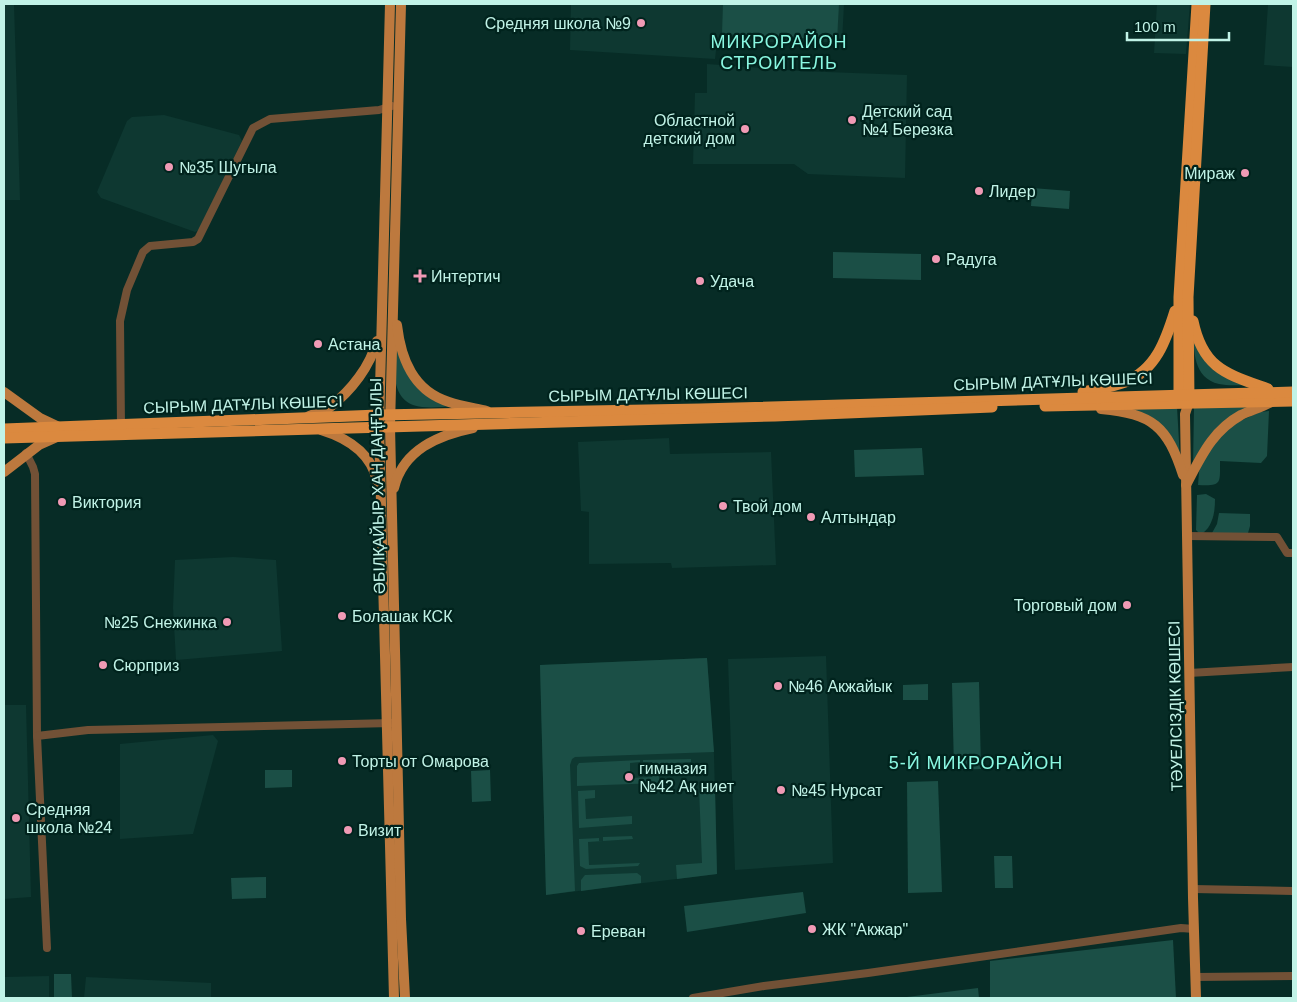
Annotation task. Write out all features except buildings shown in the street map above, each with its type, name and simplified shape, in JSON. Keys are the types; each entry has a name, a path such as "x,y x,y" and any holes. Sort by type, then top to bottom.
{"highway":[{"path":"1184,398 1183,224 1197,4"},
{"path":"1059,401 1124,382 1135,377 1150,365 1161,348 1184,297 1192,241 1205,4"},
{"path":"1184,297 1200,346 1212,362 1228,374 1274,396"},
{"name":"СЫРЫМ ДАТҰЛЫ КӨШЕСІ","path":"121,430 217,420 304,418 384,421 710,409 1274,396 1293,392"},
{"name":"СЫРЫМ ДАТҰЛЫ КӨШЕСІ","path":"1274,396 1293,401"},
{"name":"СЫРЫМ ДАТҰЛЫ КӨШЕСІ","path":"4,438 60,432 121,430 317,428 384,421"},
{"name":"СЫРЫМ ДАТҰЛЫ КӨШЕСІ","path":"4,429 60,432"}],"main road":[{"name":"ӘБІЛҚАЙЫР ХАН ДАҢҒЫЛЫ","path":"390,4 381,325 392,723 405,998"},
{"name":"ӘБІЛҚАЙЫР ХАН ДАҢҒЫЛЫ","path":"384,421 393,294 401,4"},
{"path":"393,294 397,330 409,371 420,384 440,399 496,418"},
{"path":"304,418 329,408 350,388 373,355 381,325"},
{"path":"4,392 60,432 26,453 4,472"},
{"path":"1186,485 1207,446 1220,430 1242,414 1274,396"},
{"name":"ТӘУЕЛСІЗДІК КӨШЕСІ","path":"1184,398 1196,998"},
{"path":"1059,401 1126,411 1152,422 1169,440 1186,485"},
{"path":"386,504 399,472 422,447 436,439 496,418"},
{"path":"317,428 340,437 368,457 386,504"},
{"name":"ӘБІЛҚАЙЫР ХАН ДАҢҒЫЛЫ","path":"392,723 394,998"}],"street":[{"path":"121,430 120,320 127,290 144,252 150,246 194,242 198,239 253,128 270,120 379,110 398,104"},
{"path":"26,453 33,467 34,474 37,736 47,948"},
{"path":"1187,536 1277,537 1287,553 1293,553"},
{"path":"1189,673 1293,667"},
{"path":"37,736 88,730 392,723"},
{"path":"1193,888 1293,891"},
{"path":"693,998 764,986 1181,928 1194,929"},
{"path":"1195,977 1293,976"}],"shaded area":[{"path":"4,4 14,4 20,200 4,200"},
{"path":"571,4 844,4 842,42 717,42 715,59 570,50"},
{"path":"723,4 839,4 837,40 722,34"},
{"path":"1157,4 1190,4 1186,54 1154,53"},
{"path":"1268,4 1293,4 1293,67 1264,65"},
{"path":"707,64 800,71 907,75 905,178 808,174 794,164 693,164 695,93 707,93"},
{"name":"№35 Шугыла","path":"164,115 239,135 242,141 199,230 195,232 101,198 97,192 127,121 132,117"},
{"path":"1032,188 1070,191 1069,209 1031,206"},
{"path":"833,252 921,254 921,280 833,278"},
{"path":"1193,330 1195,341 1247,385 1219,384 1210,381 1204,376 1195,355"},
{"path":"396,339 407,373 453,406 422,407 411,404 403,398 398,390 396,380"},
{"path":"1258,406 1240,411 1193,468 1194,407"},
{"path":"1177,407 1180,459 1177,449 1129,409"},
{"path":"1269,411 1267,456 1261,463 1220,461 1218,482 1212,485 1198,485 1203,458 1229,426 1260,412"},
{"path":"669,438 670,454 771,452 776,565 672,568 671,563 589,564 589,512 581,511 578,442"},
{"path":"922,448 924,475 855,477 854,450"},
{"path":"1206,494 1215,499 1214,513 1206,530 1203,533 1199,533 1196,530 1197,495"},
{"path":"1219,513 1250,514 1248,533 1212,533 1217,524"},
{"name":"№25 Снежинка","path":"233,557 276,560 282,651 176,660 173,608 175,560"},
{"path":"826,656 833,863 735,870 728,659"},
{"name":"гимназия №42 Ақ ниет","path":"707,658 714,755 717,874 546,895 540,665"},
{"path":"707,658 714,752 575,757 572,759 570,765 575,891 546,895 540,665"},
{"path":"979,682 981,769 954,770 952,683"},
{"path":"928,684 928,700 903,700 903,685"},
{"name":"Средняя школа №24","path":"4,705 26,705 31,897 4,899"},
{"path":"213,735 218,741 193,834 120,839 120,744"},
{"path":"691,759 691,762 659,764 659,783 577,786 577,766 579,763 640,760 640,762 630,763 630,778 652,777 652,762 643,762 643,760"},
{"path":"265,770 292,770 292,787 265,788"},
{"path":"490,770 491,801 472,802 471,771"},
{"path":"938,781 942,892 908,893 907,782"},
{"path":"715,787 717,874 677,879 676,865 702,863 699,788"},
{"path":"595,790 595,798 585,799 586,819 632,816 632,824 579,828 578,791"},
{"path":"632,836 633,839 603,841 603,837"},
{"path":"599,838 599,841 603,841 588,842 589,865 640,863 638,866 586,869 580,866 579,839"},
{"path":"994,856 1012,856 1013,888 995,888"},
{"path":"637,873 641,876 641,883 581,891 581,880 585,875"},
{"path":"266,877 266,898 232,899 231,878"},
{"path":"803,892 806,913 687,932 684,906"},
{"path":"1173,940 1176,998 990,998 990,961"},
{"path":"54,974 71,974 72,998 54,998"},
{"path":"49,976 49,998 4,998 4,977"},
{"path":"86,977 211,983 211,998 84,998"},
{"path":"978,988 979,998 899,998"}],"place":[{"name":"Средняя школа №9","path":"641,23"},
{"name":"Детский сад №4 Березка","path":"852,120"},
{"name":"Областной детский дом","path":"745,129"},
{"name":"№35 Шугыла","path":"169,167"},
{"name":"Мираж","path":"1245,173"},
{"name":"Лидер","path":"979,191"},
{"name":"Радуга","path":"936,259"},
{"name":"Интертич","path":"420,276"},
{"name":"Удача","path":"700,281"},
{"name":"Астана","path":"318,344"},
{"name":"Виктория","path":"62,502"},
{"name":"Твой дом","path":"723,506"},
{"name":"Алтындар","path":"811,517"},
{"name":"Торговый дом","path":"1127,605"},
{"name":"Болашак КСК","path":"342,616"},
{"name":"№25 Снежинка","path":"227,622"},
{"name":"Сюрприз","path":"103,665"},
{"name":"№46 Акжайык","path":"778,686"},
{"name":"Торты от Омарова","path":"342,761"},
{"name":"гимназия №42 Ақ ниет","path":"629,777"},
{"name":"№45 Нурсат","path":"781,790"},
{"name":"Средняя школа №24","path":"16,818"},
{"name":"Визит","path":"348,830"},
{"name":"ЖК \"Акжар\"","path":"812,929"},
{"name":"Ереван","path":"581,931"}],"district":[{"name":"МИКРОРАЙОН СТРОИТЕЛЬ","path":"779,52"},
{"name":"5-Й МИКРОРАЙОН","path":"976,763"}]}
